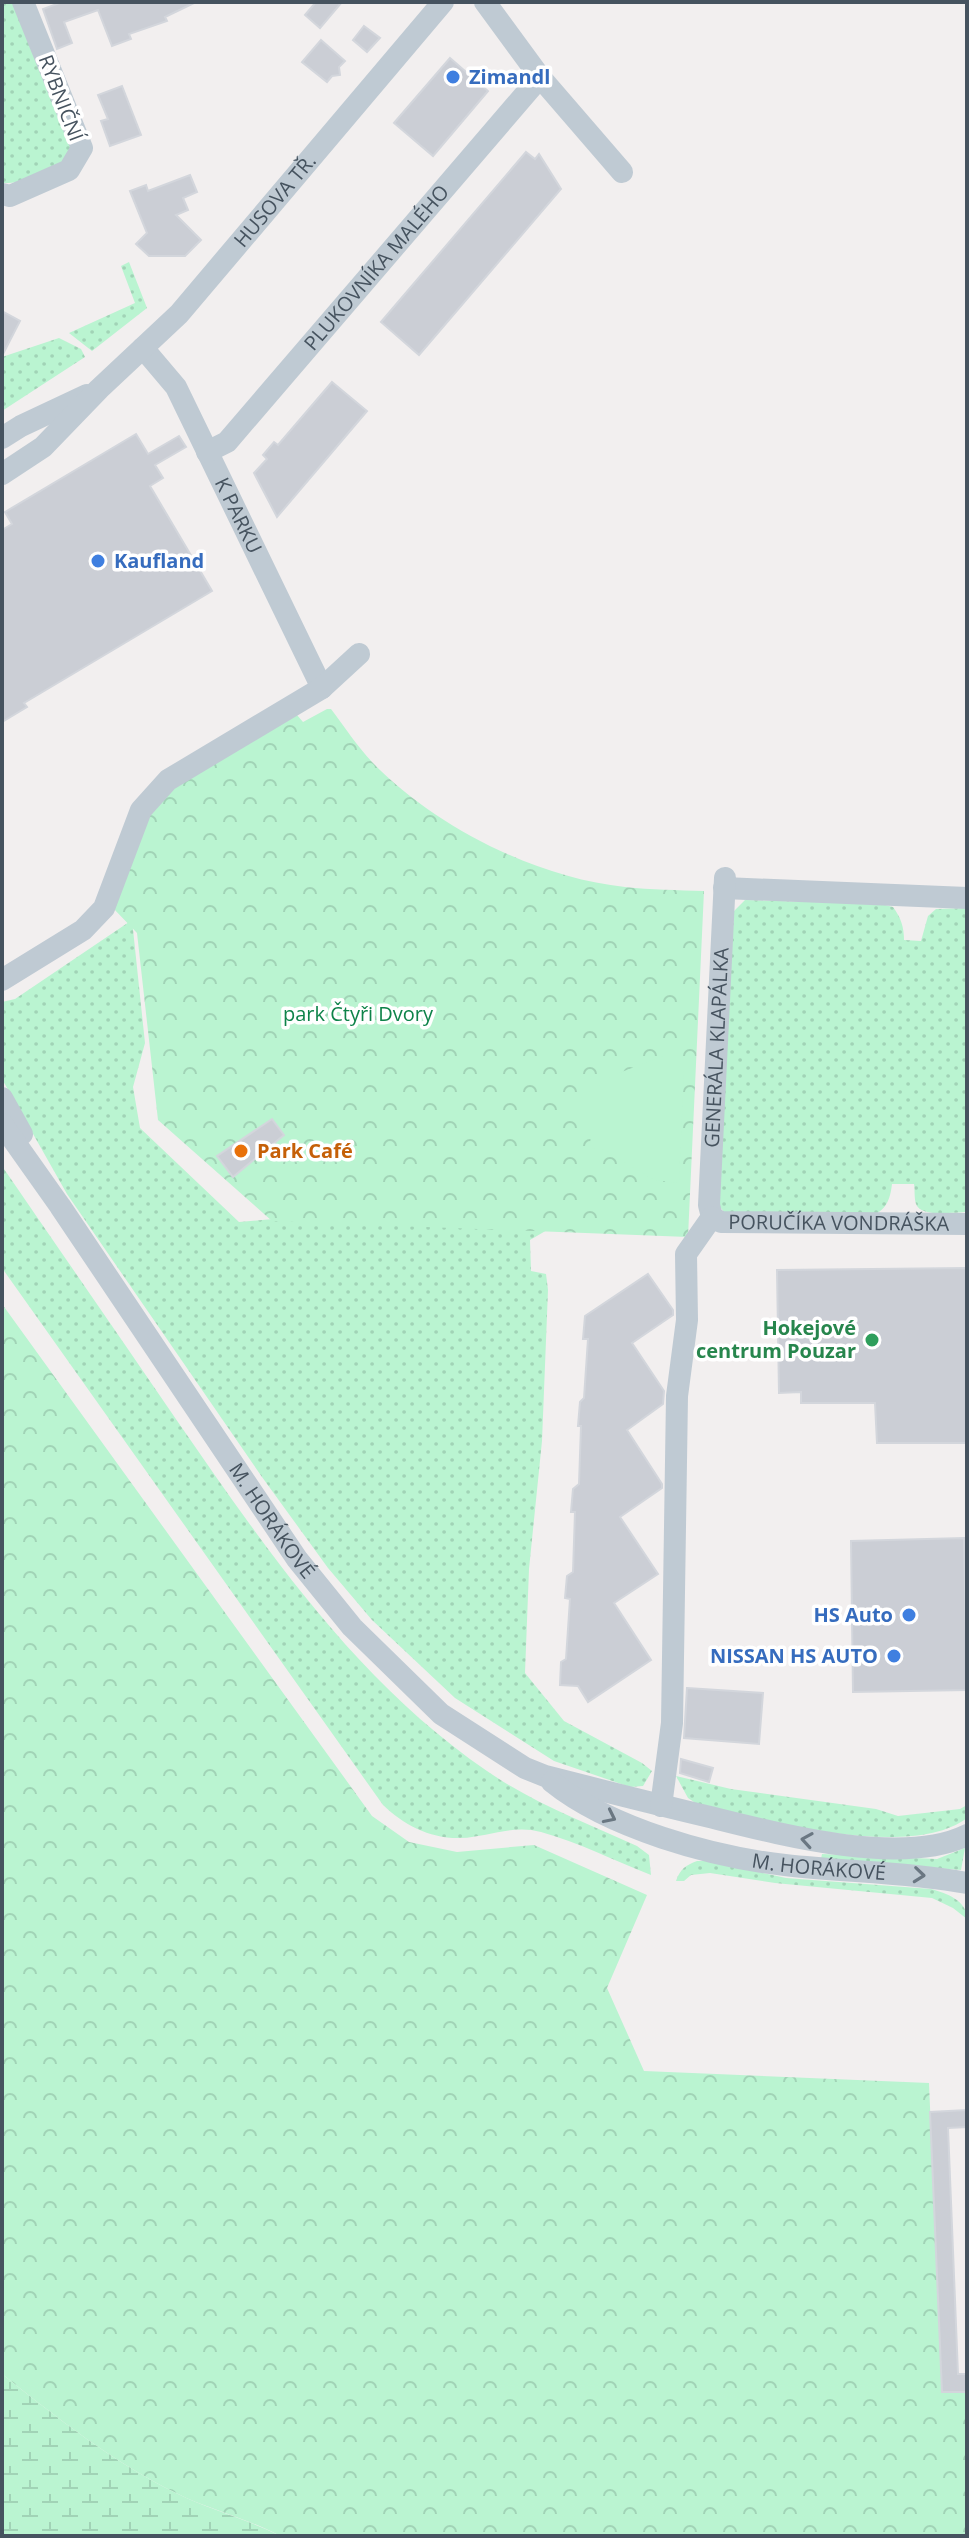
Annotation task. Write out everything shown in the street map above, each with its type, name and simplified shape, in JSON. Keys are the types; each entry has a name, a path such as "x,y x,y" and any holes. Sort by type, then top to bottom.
{"street":[{"name":"RYBNIČNÍ","path":"2,194 10,196 69,170 82,148 23,2"},
{"name":"HUSOVA TŘ.","path":"2,474 43,447 179,314 443,2"},
{"path":"485,2 540,77 622,172"},
{"name":"PLUKOVNÍKA MALÉHO","path":"207,452 227,442 540,77"},
{"name":"K PARKU","path":"143,348 176,387 322,688"},
{"name":"HUSOVA TŘ.","path":"2,438 99,389"},
{"path":"2,980 83,930 104,908 141,810 168,780 322,688 359,654"},
{"name":"GENERÁLA KLAPÁLKA","path":"712,1217 709,1205 724,883 967,898"},
{"name":"M. HORÁKOVÉ","path":"2,1098 60,1206"},
{"name":"M. HORÁKOVÉ","path":"2,1124 297,1559 352,1627 441,1714 513,1762 545,1776 805,1840 917,1848 967,1835"},
{"path":"661,1806 672,1723 677,1396 687,1320 686,1254 712,1217"},
{"name":"PORUČÍKA VONDRÁŠKA","path":"712,1217 721,1222 967,1224"},
{"name":"M. HORÁKOVÉ","path":"545,1776 571,1797 620,1822 696,1848 783,1865 927,1875 967,1883"}],"green space":[{"path":"2,2 16,2 71,150 67,161 55,170 9,183 2,183"},
{"path":"129,262 147,308 92,351 69,333 135,303 121,266"},
{"path":"59,338 81,349 85,357 2,411 2,357"},
{"name":"park Čtyři Dvory","path":"331,709 366,756 397,785 425,807 488,845 557,873 591,882 635,888 704,891 688,1237 272,1221 158,1120 137,933 113,908 149,815 173,788 297,715 303,722"},
{"path":"745,900 881,904 896,911 902,923 904,940 921,941 928,916 936,909 967,908 967,1212 924,1211 916,1204 914,1184 892,1184 886,1204 870,1217 724,1212 717,1203 734,911"},
{"path":"132,920 145,1043 133,1087 140,1128 239,1222 619,1188 530,1240 531,1271 546,1274 548,1290 542,1441 529,1569 525,1673 564,1721 652,1771 643,1786 630,1787 554,1761 455,1698 372,1620 328,1568 262,1477 67,1194 2,1079 2,1002 15,999"},
{"path":"665,1055 684,1071 679,1183 654,1180 605,1150 592,1148 591,1134 577,1100 614,1075"},
{"path":"2,1166 247,1520 356,1656 440,1736 487,1771 541,1803 637,1846 649,1855 651,1875 569,1841 531,1830 461,1838 439,1836 409,1824 383,1805 2,1268"},
{"path":"2,1304 372,1816 409,1842 457,1852 534,1845 647,1895 607,1988 644,2071 929,2083 942,2392 967,2391 967,2536 280,2536 189,2499 130,2468 2,2374"},
{"path":"676,1776 731,1789 876,1809 898,1816 960,1809 967,1805 967,1818 942,1830 910,1836 874,1837 835,1833 697,1804 688,1798"},
{"path":"965,1848 961,1870 821,1859 822,1854 937,1859"},
{"path":"697,1861 786,1878 931,1889 960,1902 967,1919 932,1898 775,1883 710,1873 691,1875 684,1881 676,1881 684,1868"},
{"path":"2,2374 130,2468 189,2499 280,2536 2,2536"}],"building":[{"path":"62,2 196,2 165,17 167,21 129,34 131,39 112,46 98,10 64,22 72,43 57,49 43,9"},
{"path":"316,2 342,2 320,28 305,15"},
{"path":"364,26 380,38 367,52 353,40"},
{"path":"321,40 345,61 339,67 340,75 332,76 327,82 302,62"},
{"path":"450,58 488,91 433,156 394,123"},
{"path":"122,86 141,135 110,146 101,121 108,119 98,95"},
{"path":"526,152 535,159 539,154 561,189 419,355 381,322"},
{"path":"190,175 197,192 183,198 188,210 176,215 201,240 185,256 149,256 136,244 147,233 130,191 146,185 148,191"},
{"path":"2,311 20,321 2,356"},
{"path":"332,382 367,411 277,517 254,473 267,459 263,455 274,442 278,445"},
{"name":"Kaufland","path":"136,434 148,454 179,436 186,447 155,465 163,478 150,486 212,591 24,703 27,707 2,722 2,530 12,524 5,512"},
{"path":"272,1119 284,1135 233,1177 217,1156"},
{"name":"Hokejové centrum Pouzar","path":"967,1268 967,1443 877,1443 875,1403 801,1403 801,1392 779,1393 777,1270"},
{"path":"648,1274 673,1310 673,1315 632,1343 664,1391 663,1404 627,1430 662,1488 620,1517 658,1574 614,1603 651,1660 588,1702 578,1686 560,1685 561,1662 566,1659 570,1599 565,1598 567,1576 573,1572 573,1489 579,1484 581,1426 578,1426 580,1402 584,1398 588,1339 583,1339 585,1316"},
{"name":"HS Auto","path":"964,1538 967,1690 853,1692 851,1541"},
{"path":"687,1688 763,1693 759,1744 684,1738"},
{"path":"681,1759 713,1768 709,1782 680,1773"},
{"path":"967,2110 967,2127 948,2128 958,2374 967,2374 967,2392 942,2392 930,2112"}],"place":[{"name":"Zimandl","path":"453,77"},
{"name":"Kaufland","path":"98,561"},
{"name":"Park Café","path":"241,1151"},
{"name":"Hokejové centrum Pouzar","path":"872,1340"},
{"name":"HS Auto","path":"909,1615"},
{"name":"NISSAN HS AUTO","path":"894,1656"}]}
